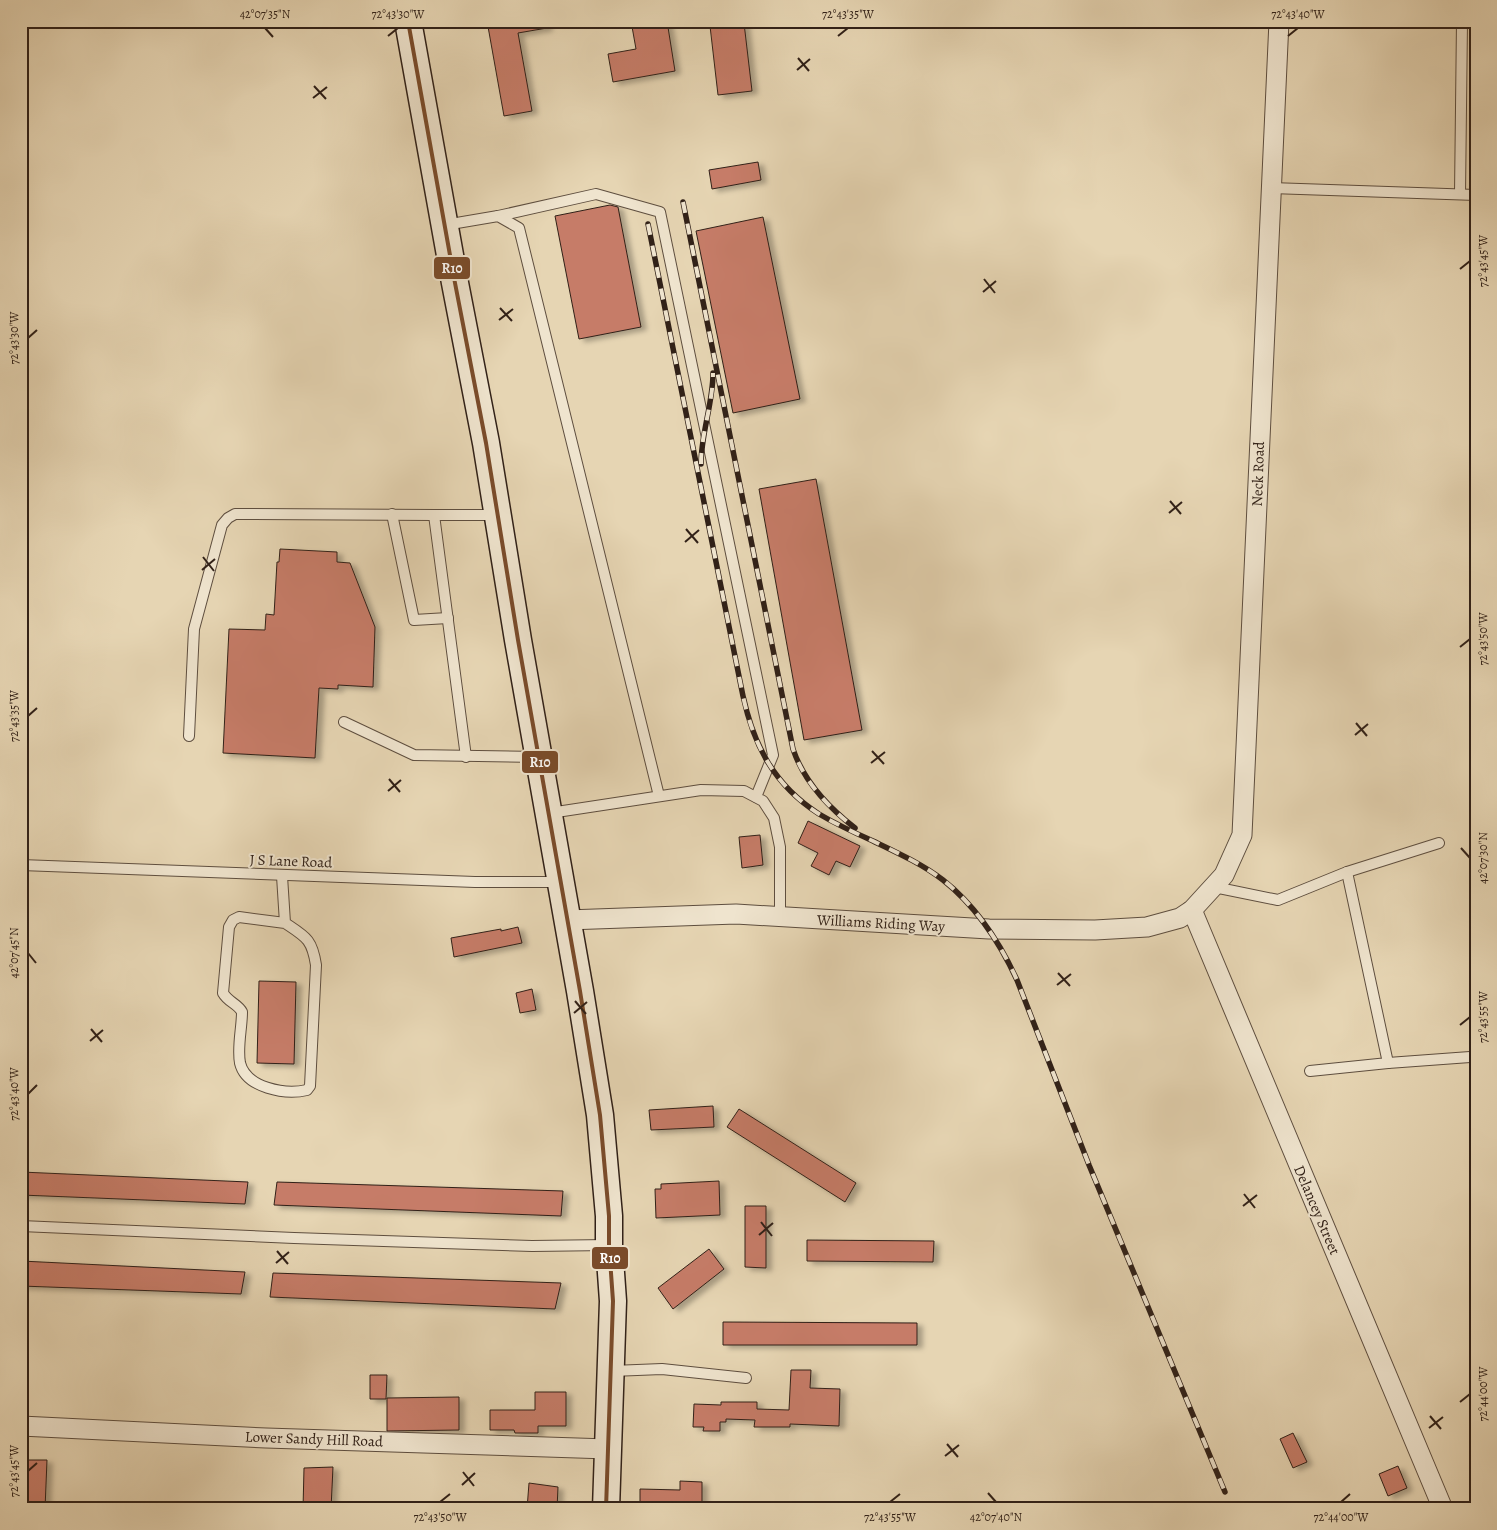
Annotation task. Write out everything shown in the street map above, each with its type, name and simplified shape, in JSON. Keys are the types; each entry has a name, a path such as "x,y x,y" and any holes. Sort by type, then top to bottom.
{"main road":[{"path":"408,21 444,225 486,443 600,1114 609,1216 613,1301 606,1509"}],"street":[{"name":"Neck Road","path":"1192,910 1224,875 1242,835 1279,21"},
{"name":"Williams Riding Way","path":"567,920 736,914 989,929 1095,930 1147,927 1180,918 1192,910"},
{"name":"Delancey Street","path":"1192,910 1443,1509"},
{"name":"Lower Sandy Hill Road","path":"21,1426 276,1438 608,1449"}],"lane":[{"path":"1460,194 1462,21"},
{"path":"1271,188 1476,195"},
{"path":"444,225 498,216 596,194 660,212 772,755 756,797"},
{"path":"498,216 519,228 659,796"},
{"path":"189,736 194,629 222,526 228,518 235,514 497,515"},
{"path":"392,514 414,620 448,618"},
{"path":"434,515 466,757"},
{"path":"344,722 414,755 539,758"},
{"path":"548,813 701,790 744,791 763,801 774,818 780,847 780,916"},
{"path":"1214,887 1278,900 1347,872 1439,843"},
{"name":"J S Lane Road","path":"21,865 282,876 474,882 560,882"},
{"path":"1347,872 1388,1063"},
{"path":"282,876 285,923 308,940 314,950 316,965 310,1086 307,1090 302,1091 266,1088 245,1074 240,1064 239,1054 242,1012 240,1008 226,998 223,992 229,926 233,920 239,917 285,923"},
{"path":"1310,1071 1470,1057"},
{"path":"21,1226 532,1246 609,1244"},
{"path":"611,1371 662,1370 746,1378"}],"building":[{"path":"487,21 546,21 547,28 518,33 532,111 504,116"},
{"path":"631,21 667,21 675,71 613,82 608,54 636,49"},
{"path":"744,23 752,91 718,95 710,26"},
{"path":"758,162 761,180 712,189 709,170"},
{"path":"610,205 618,207 641,327 579,339 555,216"},
{"path":"763,217 800,399 733,413 696,231"},
{"path":"816,479 862,730 804,740 759,489"},
{"path":"280,549 337,552 337,562 350,563 375,627 373,687 338,685 338,689 319,688 315,758 223,753 229,629 265,630 266,614 274,615 277,562 279,562"},
{"path":"808,821 860,846 850,867 836,861 829,875 811,866 818,853 798,843"},
{"path":"760,835 763,865 742,868 739,837"},
{"path":"518,927 522,943 454,957 451,938"},
{"path":"259,981 296,982 294,1064 257,1063"},
{"path":"532,989 536,1010 520,1013 516,993"},
{"path":"713,1106 714,1127 651,1130 649,1110"},
{"path":"739,1109 856,1183 845,1202 727,1127"},
{"path":"21,1172 248,1182 245,1204 21,1195"},
{"path":"719,1181 720,1215 656,1218 655,1189 661,1189 661,1184"},
{"path":"277,1182 563,1191 561,1216 274,1205"},
{"path":"745,1206 766,1206 766,1268 745,1267"},
{"path":"807,1240 934,1241 933,1262 807,1261"},
{"path":"709,1249 724,1269 673,1309 658,1288"},
{"path":"21,1261 245,1272 241,1294 21,1286"},
{"path":"273,1273 561,1283 555,1309 270,1297"},
{"path":"723,1322 917,1323 917,1345 723,1345"},
{"path":"791,1370 811,1370 810,1388 840,1389 839,1426 790,1424 790,1427 754,1427 755,1420 726,1419 726,1422 720,1422 720,1431 703,1431 704,1427 693,1427 694,1404 721,1405 721,1402 757,1402 757,1409 789,1410"},
{"path":"370,1375 387,1375 386,1399 370,1399"},
{"path":"535,1392 566,1392 566,1426 538,1426 538,1433 490,1430 490,1410 535,1410"},
{"path":"459,1397 459,1430 387,1431 387,1398"},
{"path":"1293,1433 1307,1462 1293,1468 1280,1439"},
{"path":"21,1460 47,1460 45,1509 21,1509"},
{"path":"1398,1466 1407,1488 1388,1496 1379,1474"},
{"path":"333,1467 331,1509 303,1509 304,1468"},
{"path":"680,1481 702,1482 702,1509 640,1508 640,1489 680,1490"},
{"path":"529,1483 558,1487 557,1509 527,1509"}],"railway":[{"path":"683,202 793,749 810,783 826,802 855,828"},
{"path":"648,224 743,696 760,748 778,777 803,803 832,821 901,854 935,874 966,901 995,939 1017,980 1089,1165 1225,1492"},
{"path":"701,464 713,373"}],"transit line":[{"name":"R10","path":"408,21 486,443 600,1115 609,1216 613,1301 606,1509"}]}
